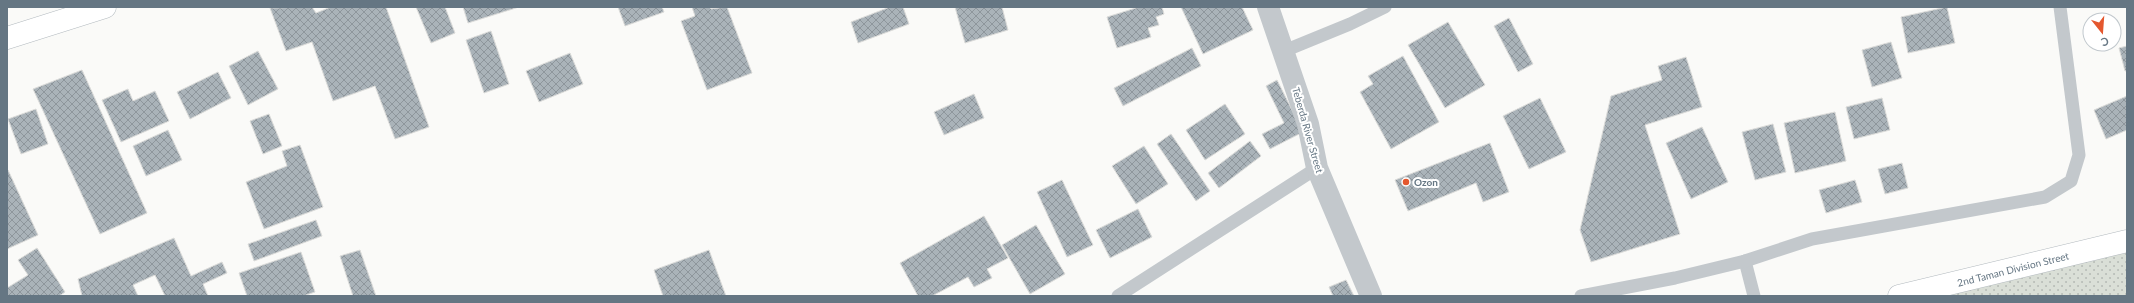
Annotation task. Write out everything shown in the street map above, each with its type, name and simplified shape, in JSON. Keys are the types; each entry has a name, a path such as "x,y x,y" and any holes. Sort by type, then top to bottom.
{"main road":[{"path":"7,38 105,7"},
{"name":"2nd Taman Division Street","path":"1898,296 2127,241"}],"street":[{"name":"Teberda River Street","path":"1268,7 1308,124 1317,168 1371,296"}],"lane":[{"path":"1284,51 1385,7"},
{"path":"1581,296 1675,278 1745,261 1812,239 2045,197 2071,181 2079,155 2060,7"},
{"path":"1118,296 1317,168"},
{"path":"1745,261 1754,296"}],"shaded area":[{"path":"2127,241 2127,296 1899,296"}],"building":[{"path":"312,7 316,13 331,7 386,7 429,127 395,139 375,86 333,101 312,42 286,51 270,8"},
{"path":"416,7 445,7 455,33 431,43"},
{"path":"463,7 519,7 468,23"},
{"path":"618,7 662,7 664,12 625,26"},
{"path":"692,7 710,7 711,9 727,7 752,73 707,90 681,21 695,16"},
{"path":"890,7 903,7 909,24 858,43 851,22"},
{"path":"955,7 1002,7 1008,30 965,43"},
{"path":"1139,7 1162,7 1164,14 1156,17 1159,25 1148,28 1151,37 1117,48 1107,17"},
{"path":"1181,7 1242,7 1253,30 1203,54"},
{"path":"1947,7 1955,43 1908,53 1901,17"},
{"path":"1509,18 1533,64 1518,72 1494,26"},
{"path":"1448,22 1485,85 1445,108 1408,45"},
{"path":"491,31 509,84 484,93 466,40"},
{"path":"1891,42 1902,78 1872,87 1862,50"},
{"path":"2127,46 2127,71 2125,71 2120,52 2122,52 2122,47"},
{"path":"1192,48 1201,66 1123,106 1114,88"},
{"path":"258,51 278,89 248,105 229,66"},
{"path":"570,53 583,84 539,102 526,71"},
{"path":"1403,56 1439,122 1391,149 1360,92 1373,84 1368,76"},
{"path":"1686,57 1702,107 1645,125 1680,234 1591,262 1580,230 1611,96 1662,80 1658,66"},
{"path":"82,70 147,213 100,234 33,89"},
{"path":"218,72 231,98 190,119 177,92"},
{"path":"1277,80 1303,132 1270,149 1262,134 1284,123 1266,86"},
{"path":"128,89 133,101 155,91 169,121 121,142 102,100"},
{"path":"974,94 984,118 944,135 934,112"},
{"path":"2127,96 2127,130 2106,139 2094,110"},
{"path":"1540,98 1566,152 1529,169 1503,116"},
{"path":"1882,98 1890,130 1854,139 1846,107"},
{"path":"1225,104 1245,134 1205,160 1186,130"},
{"path":"36,109 48,144 21,154 8,119"},
{"path":"1835,112 1846,161 1795,173 1784,123"},
{"path":"269,114 282,146 263,154 250,121"},
{"path":"1773,124 1786,172 1755,180 1742,132"},
{"path":"1702,127 1728,182 1691,199 1666,143"},
{"path":"168,130 182,160 146,176 133,146"},
{"path":"1171,134 1210,191 1196,201 1157,144"},
{"path":"1250,141 1261,156 1219,188 1208,173"},
{"path":"1490,143 1509,192 1483,202 1476,183 1408,211 1395,180"},
{"path":"300,145 323,207 264,229 246,182 287,166 282,151"},
{"path":"1144,146 1168,184 1136,204 1112,166"},
{"path":"1902,163 1908,188 1885,194 1878,169"},
{"path":"8,170 38,235 7,249 7,171"},
{"path":"1062,180 1093,245 1067,257 1037,192"},
{"path":"1855,180 1862,202 1826,213 1819,190"},
{"path":"1138,209 1152,237 1110,258 1096,230"},
{"path":"984,216 1008,258 987,269 992,278 974,287 968,277 932,296 918,296 900,263"},
{"path":"316,220 322,236 254,261 248,244"},
{"path":"1036,225 1065,274 1030,294 1002,245"},
{"path":"174,238 191,276 222,262 227,273 203,284 208,296 165,296 155,275 133,285 138,296 82,296 78,279"},
{"path":"37,248 65,292 59,296 7,296 7,288 28,275 18,260"},
{"path":"360,250 376,296 353,296 340,256"},
{"path":"709,250 726,296 663,296 654,270"},
{"path":"301,252 315,292 303,296 247,296 239,273"},
{"path":"1346,280 1354,296 1333,296 1329,287"}],"place":[{"name":"Ozon","path":"1406,182"}]}
